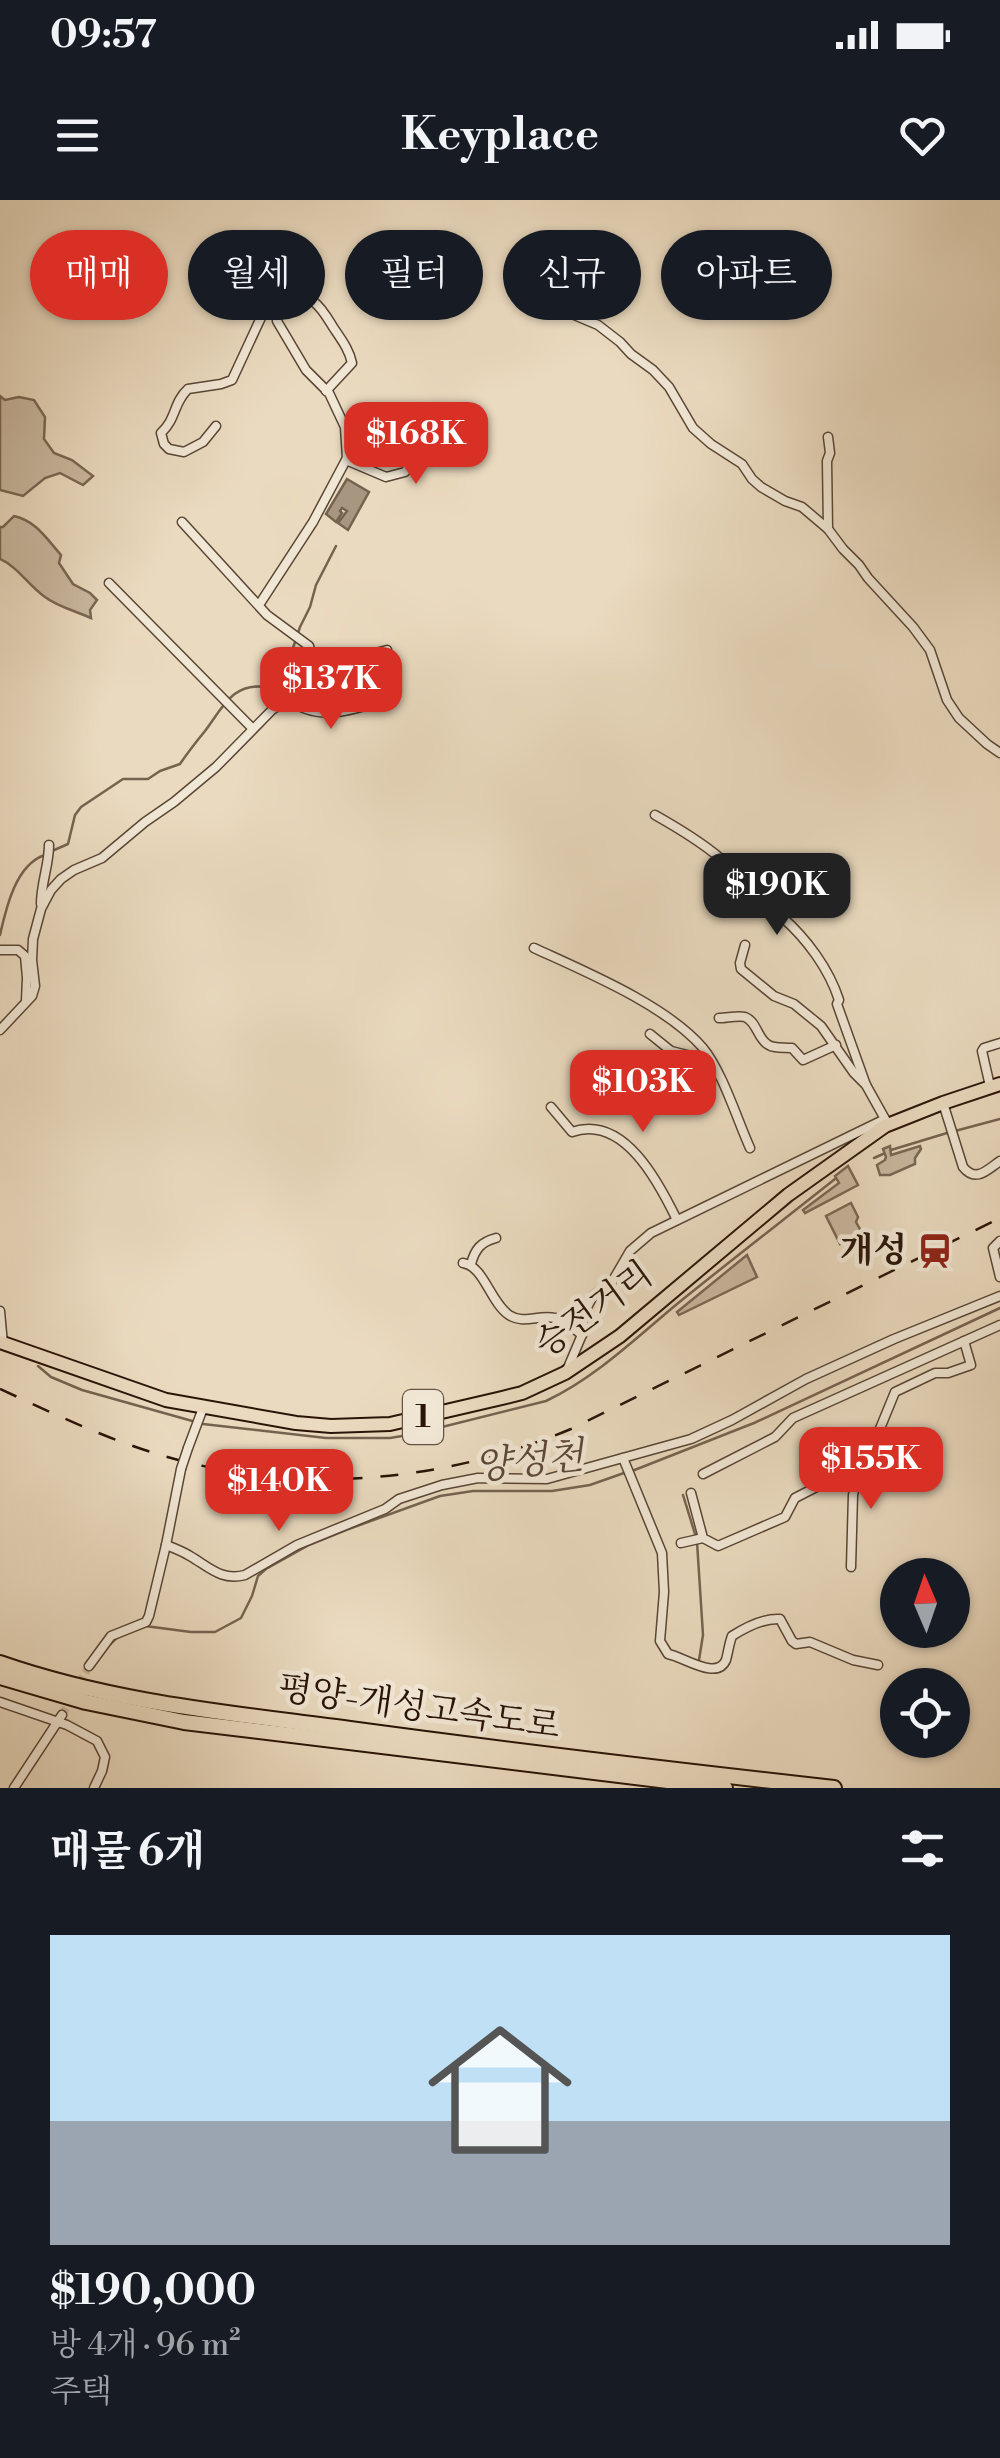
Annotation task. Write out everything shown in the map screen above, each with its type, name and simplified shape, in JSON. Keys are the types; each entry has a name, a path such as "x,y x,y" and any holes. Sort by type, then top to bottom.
{"highway":[{"name":"평양-개성고속도로","path":"0,1662 90,1690 186,1709 594,1762 834,1788"},
{"name":"평양-개성고속도로","path":"0,1677 86,1702 184,1722 725,1788"}],"main road":[{"name":"승전거리","path":"2,1343 166,1400 199,1417 314,1425 390,1424 522,1393 566,1373 620,1336 788,1195 885,1123 995,1085"}],"street":[{"path":"325,314 350,352 352,363 326,391"},
{"path":"216,426 203,442 184,452 169,449 161,438 188,389 232,380 260,320"},
{"path":"259,605 313,522 346,460 345,427 326,391 306,370 277,320"},
{"path":"586,320 598,325 653,370 670,387 693,428 742,464 752,480 785,501 802,506 828,528 930,650 947,700 960,718 1000,753"},
{"path":"346,460 386,478 405,472 411,456 400,412"},
{"path":"828,436 828,528"},
{"path":"41,909 60,879 102,858 216,767 252,728 288,699 310,670 309,646 266,614 182,522"},
{"path":"109,582 252,728"},
{"path":"310,670 386,650"},
{"path":"288,699 310,712 323,714 384,700"},
{"path":"566,1373 585,1325 583,1315 593,1296 612,1282 630,1251 651,1232 885,1123 866,1085 833,982 819,960 792,926 753,893 722,859 683,829 656,815"},
{"path":"0,1030 32,996 33,939 49,850"},
{"path":"746,945 741,969 821,1026 866,1085"},
{"path":"534,948 646,1003 689,1035 714,1065 750,1148"},
{"path":"0,950 18,950 25,956 25,1005"},
{"path":"719,1018 746,1018 768,1045 792,1048 803,1060 836,1045"},
{"path":"650,1034 671,1051 714,1065"},
{"path":"995,1085 982,1052 1000,1043"},
{"path":"671,1051 664,1062 672,1087"},
{"path":"597,1063 606,1084 621,1099 638,1101 714,1065"},
{"path":"943,1103 963,1167 973,1176 1000,1160"},
{"path":"550,1107 572,1132 596,1128 642,1159 677,1220"},
{"path":"781,1172 788,1195"},
{"path":"496,1238 481,1244 468,1263 478,1270 492,1297 512,1318 556,1318 582,1335"},
{"path":"1000,1241 993,1248 1000,1277"},
{"path":"166,1545 185,1552 222,1576 244,1575 297,1545 385,1509 400,1499 442,1486 478,1478 547,1479 691,1439 894,1339 1000,1296"},
{"path":"0,1311 2,1343"},
{"path":"703,1474 776,1437 793,1418 1000,1325"},
{"path":"681,1543 698,1539 718,1546 786,1517 796,1498 832,1479 862,1452 880,1431 895,1392 935,1373 971,1365 964,1340"},
{"path":"895,1372 901,1388"},
{"path":"89,1666 112,1636 146,1622 181,1469 199,1417"},
{"path":"851,1567 853,1496 862,1452"},
{"path":"623,1458 662,1553 660,1641 668,1654 708,1669 720,1668 725,1664 732,1636 770,1618 780,1620 796,1644 810,1642 853,1660 878,1665"},
{"path":"691,1494 698,1539"},
{"path":"0,1702 60,1719 97,1741 105,1757 94,1788"},
{"path":"14,1788 60,1719"}],"shaded area":[{"path":"0,396 5,400 34,400 45,417 44,439 54,453 72,460 93,476 83,485 60,473 45,478 23,496 0,490"},
{"path":"370,410 386,416 383,430 387,432 380,453 358,443 365,425 382,429 365,423"},
{"path":"347,479 369,492 348,530 338,523 347,511 342,508 336,522 326,514"},
{"path":"14,516 40,531 61,555 59,563 73,584 97,600 90,610 91,618 50,600 0,559 0,527"},
{"path":"890,1146 891,1155 920,1146 921,1149 915,1164 880,1175 877,1165 885,1160 883,1149"},
{"path":"848,1166 858,1185 805,1213 803,1210 839,1183 835,1176"},
{"path":"851,1203 862,1233 840,1244 826,1216"},
{"path":"747,1255 757,1277 679,1315 677,1312"}],"waterway":[{"path":"52,851 68,844 75,815 81,807 123,779 148,779 180,764 229,699 245,689 266,687 282,673 316,585 336,546"},
{"path":"0,935 20,877 45,855"},
{"path":"955,1131 1000,1119"},
{"path":"891,1150 947,1133"},
{"path":"874,1158 883,1154"},
{"path":"38,1366 51,1377 82,1390 203,1424 326,1438 414,1434 546,1401 564,1392 614,1357 835,1179"},
{"name":"양성천","path":"632,1471 754,1423 1000,1308"},
{"name":"양성천","path":"145,1626 215,1632 241,1618 258,1576 266,1569 309,1545 440,1496 473,1491 552,1491 590,1485 624,1473"},
{"path":"683,1495 695,1534"},
{"path":"697,1542 703,1635 699,1660"},
{"name":"양성천","path":"107,1647 120,1635"},
{"name":"양성천","path":"35,1762 56,1731"}],"tunnel":[{"path":"62,1715 89,1666"}],"railway":[{"path":"0,1389 116,1440 187,1462 242,1473 298,1478 409,1473 464,1463 571,1429 1000,1218"}],"place":[{"name":"개성","path":"935,1251"}]}
